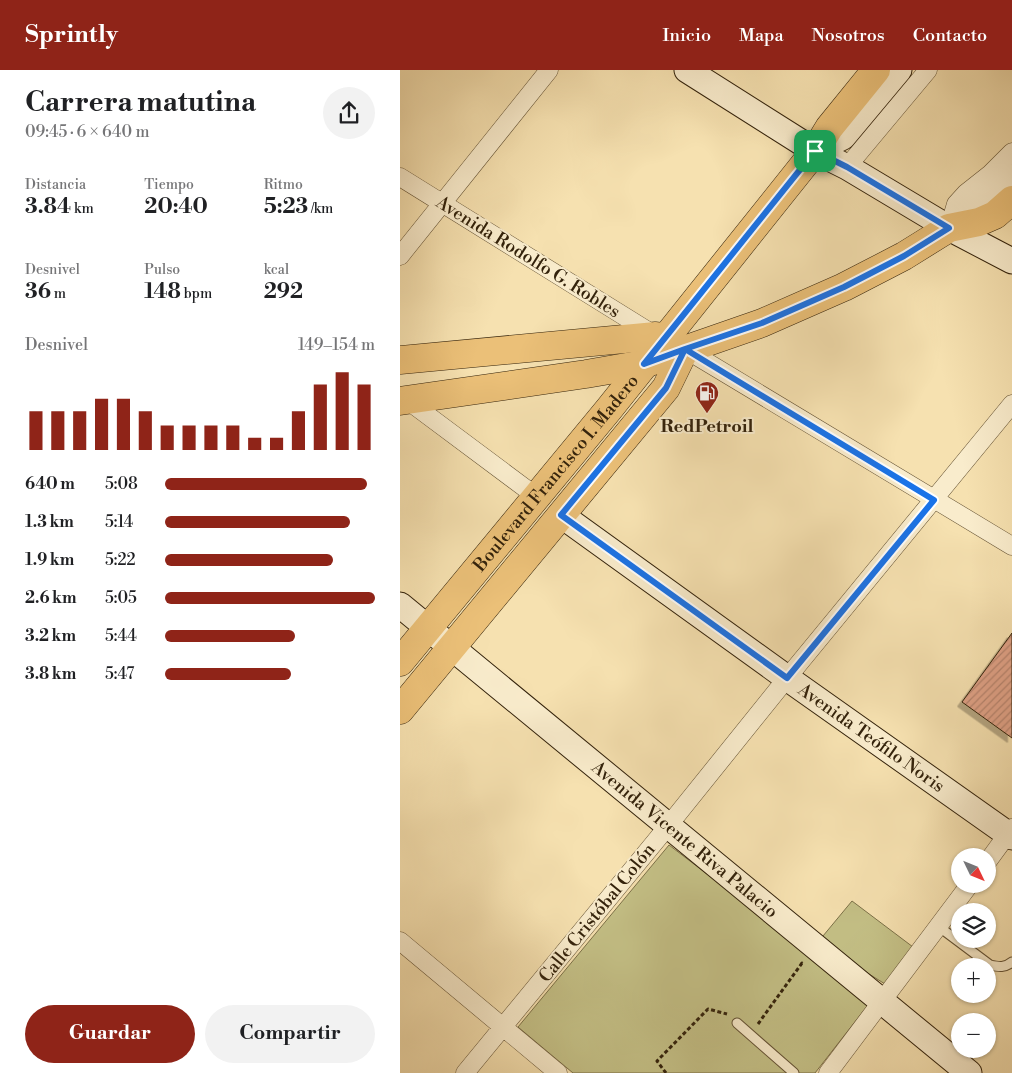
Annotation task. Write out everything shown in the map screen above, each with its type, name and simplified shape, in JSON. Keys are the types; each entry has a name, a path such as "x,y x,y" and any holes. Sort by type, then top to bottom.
{"main road":[{"path":"687,70 815,151 847,167 949,228 1012,261"},
{"name":"Boulevard Francisco I. Madero","path":"400,710 666,388 669,341 815,151 829,128 876,70"},
{"path":"815,151 843,137 899,70"},
{"path":"400,360 669,341 762,323 844,287 904,256 949,228 1012,177"},
{"path":"949,228 979,222 995,215 1012,200"},
{"path":"403,400 644,364 669,341"},
{"name":"Boulevard Francisco I. Madero","path":"400,662 644,364"},
{"name":"Avenida Teófilo Noris","path":"561,515 787,678 1011,833"},
{"name":"Avenida Vicente Riva Palacio","path":"400,605 969,1073"}],"street":[{"path":"400,256 549,70"},
{"path":"847,167 928,70"},
{"path":"949,228 956,204 1012,152"},
{"name":"Avenida Rodolfo G. Robles","path":"400,177 669,341 1012,546"},
{"path":"403,400 537,497"},
{"name":"Calle Cristóbal Colón","path":"464,1073 1012,404"},
{"path":"996,851 1011,833"},
{"path":"828,1073 963,893"},
{"path":"400,941 558,1073"}],"lane":[{"path":"938,926 990,965 1008,966 1012,962"},
{"path":"735,1020 794,1073"}],"path":[{"path":"750,1022 758,1024 802,963 809,969"},
{"path":"666,1073 657,1060 708,1009 735,1020"}],"shaded area":[{"path":"669,845 872,1000 815,1073 573,1073 518,1027"},
{"path":"852,901 913,947 885,984 818,942"}],"building":[{"path":"1012,633 1012,738 962,702"}],"place":[{"name":"RedPetroil","path":"707,414"}],"route":[{"path":"815,151 666,339 644,364 685,349 666,388 561,515 787,678 934,500 685,349 762,323 844,287 904,256 949,228 847,167 815,151"}]}
